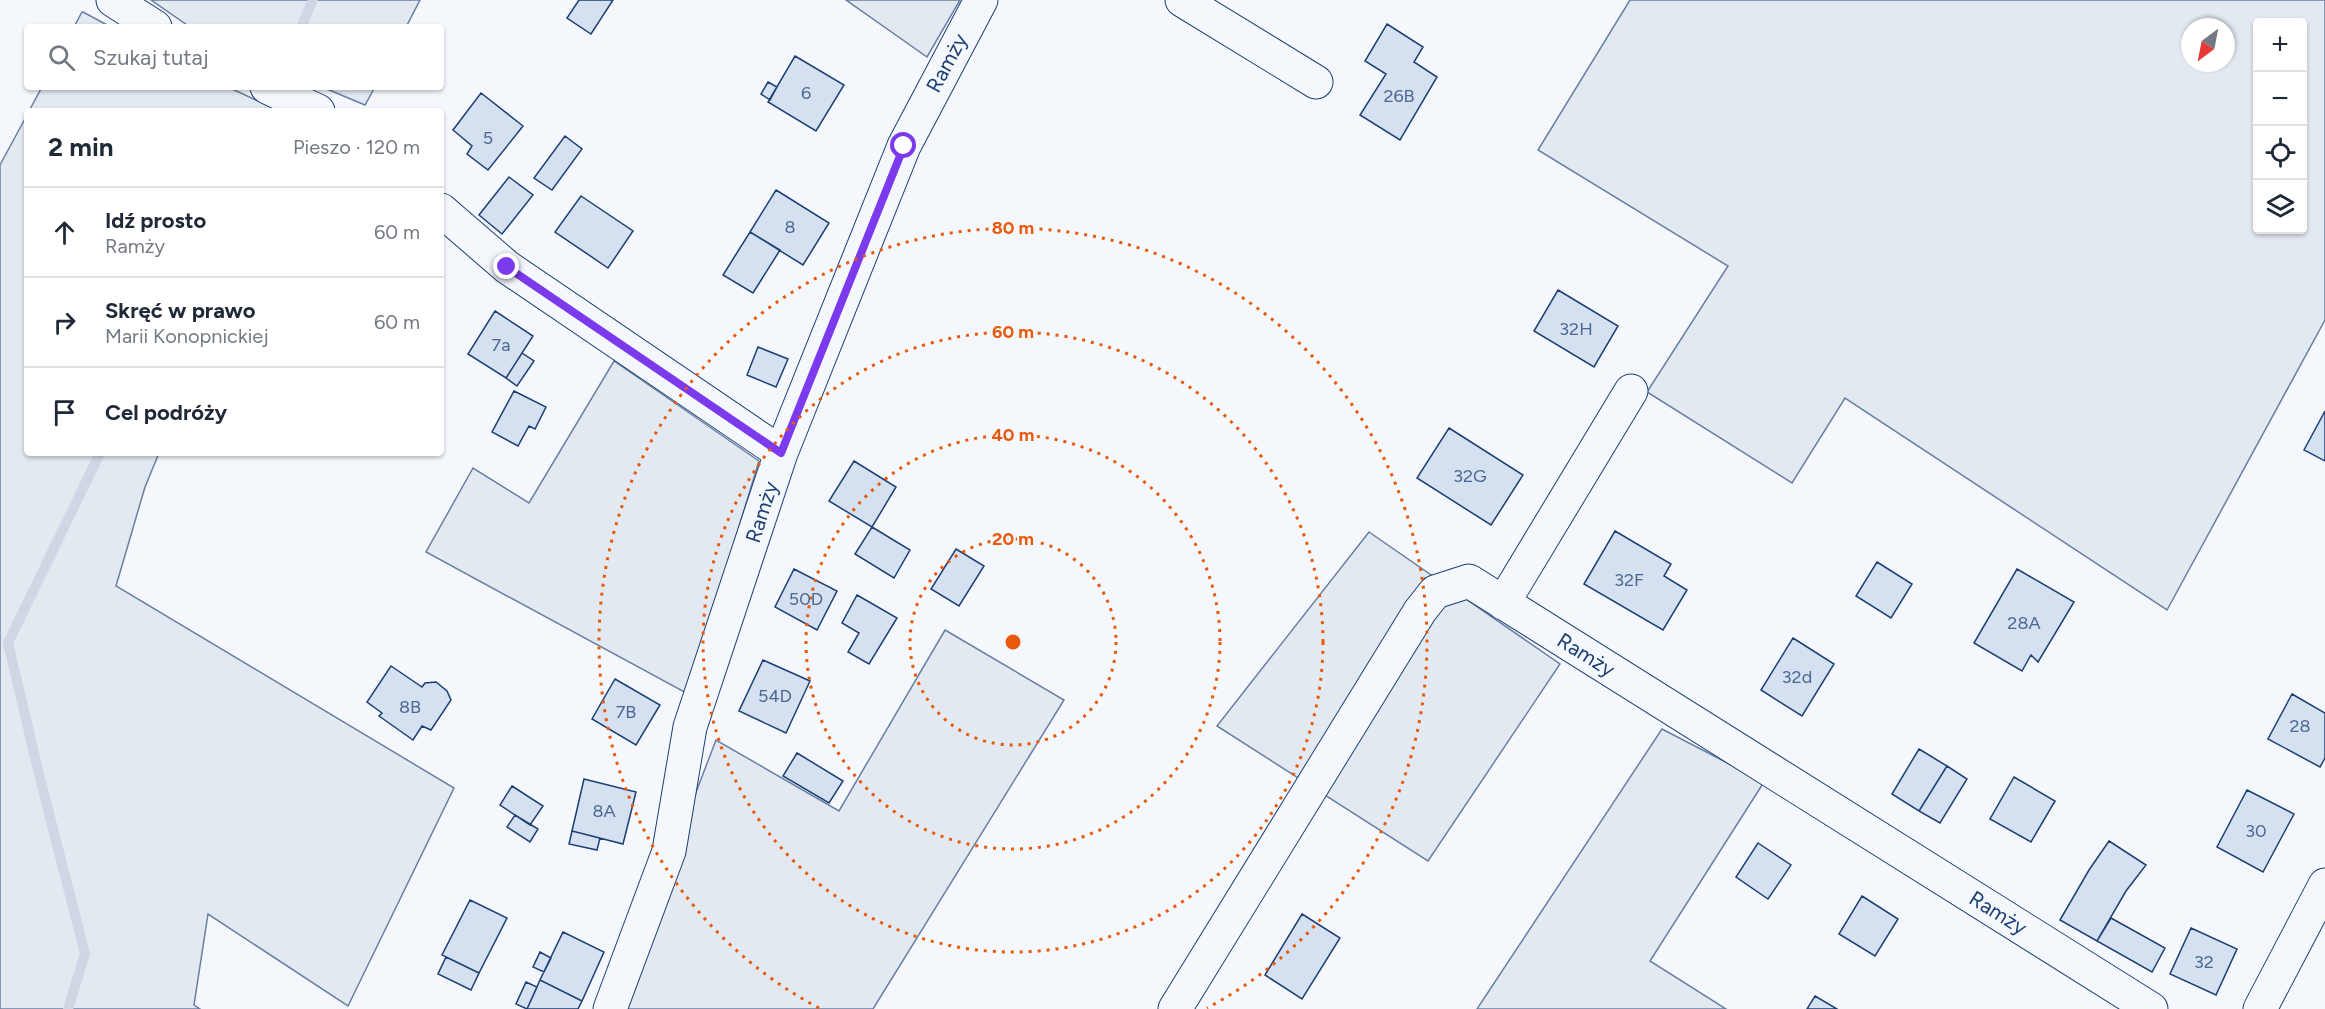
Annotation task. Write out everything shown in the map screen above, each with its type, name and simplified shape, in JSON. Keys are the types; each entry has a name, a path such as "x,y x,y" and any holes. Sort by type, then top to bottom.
{"street":[{"path":"114,0 150,24"},
{"name":"Ramży","path":"610,1009 669,851 690,727 781,453 904,146 981,0"},
{"path":"1182,0 1316,82"},
{"path":"273,90 312,108"},
{"path":"444,213 507,267 781,453"},
{"path":"1503,603 1631,391"},
{"name":"Ramży","path":"1174,1009 1420,611 1435,592 1468,581 2151,1009"},
{"path":"2260,1009 2325,885"}],"shaded area":[{"path":"151,0 420,0 408,24 186,24"},
{"path":"846,0 960,0 927,57"},
{"path":"1630,0 2325,0 2325,320 2167,610 1845,398 1792,483 1647,392 1728,266 1538,150"},
{"path":"83,12 105,24 76,24"},
{"path":"40,90 234,90 273,108 31,108"},
{"path":"329,90 373,90 365,105"},
{"path":"24,121 24,456 158,456 145,487 116,586 454,788 348,1006 208,914 194,1005 200,1009 0,1009 0,165"},
{"path":"614,361 759,461 688,694 426,552 473,468 529,503"},
{"path":"1369,532 1560,664 1428,861 1217,726"},
{"path":"945,630 1064,700 873,1009 613,1009 716,740 839,811"},
{"path":"1662,729 1764,782 1650,961 1726,1009 1477,1009"}],"building":[{"path":"579,0 613,0 591,34 567,18"},
{"path":"1387,24 1423,47 1414,62 1437,77 1400,140 1360,115 1386,74 1365,61"},
{"path":"795,56 844,85 816,131 768,102"},
{"path":"768,82 777,87 770,100 761,94"},
{"path":"481,93 523,126 488,170 467,154 472,146 453,130"},
{"path":"565,136 582,149 552,190 534,178"},
{"path":"509,177 533,195 502,234 479,215"},
{"path":"776,190 829,223 803,265 750,232"},
{"path":"581,196 633,231 608,268 555,232"},
{"path":"750,232 780,250 753,293 723,275"},
{"path":"1558,290 1618,326 1594,367 1534,331"},
{"path":"495,311 533,336 506,378 468,354"},
{"path":"758,347 788,359 776,387 747,375"},
{"path":"522,353 534,361 517,386 506,378"},
{"path":"514,391 546,407 535,429 529,426 518,446 492,432"},
{"path":"2325,411 2325,461 2304,450"},
{"path":"1449,428 1523,475 1491,525 1417,478"},
{"path":"854,461 896,487 872,527 829,501"},
{"path":"872,527 910,550 894,578 855,554"},
{"path":"1615,531 1671,564 1664,576 1687,590 1663,630 1584,584"},
{"path":"956,549 984,566 959,606 931,589"},
{"path":"1877,562 1912,584 1891,618 1856,596"},
{"path":"794,569 837,591 817,630 775,607"},
{"path":"2017,569 2074,602 2038,662 2031,655 2022,671 1974,643"},
{"path":"857,595 897,618 869,664 848,652 859,633 842,623"},
{"path":"1793,638 1834,664 1802,716 1761,690"},
{"path":"763,660 810,681 786,733 739,711"},
{"path":"391,666 422,687 425,683 436,682 447,691 451,700 431,730 422,726 413,740 379,716 382,713 367,702"},
{"path":"615,679 660,705 636,745 592,719"},
{"path":"2292,694 2325,713 2325,758 2320,767 2268,739"},
{"path":"1919,749 1947,766 1919,811 1892,794"},
{"path":"797,753 843,781 829,803 783,776"},
{"path":"1947,766 1967,779 1940,823 1919,811"},
{"path":"2014,777 2055,801 2031,842 1990,819"},
{"path":"584,779 636,792 623,844 572,831"},
{"path":"512,786 543,806 530,825 500,805"},
{"path":"2247,790 2294,814 2263,872 2217,847"},
{"path":"515,815 538,829 530,842 507,827"},
{"path":"572,831 600,838 597,850 569,844"},
{"path":"2109,841 2146,865 2126,891 2097,941 2060,920"},
{"path":"1758,843 1791,865 1768,899 1736,877"},
{"path":"1862,896 1898,919 1875,956 1839,934"},
{"path":"470,900 507,918 479,973 442,955"},
{"path":"1302,914 1340,938 1302,999 1265,975"},
{"path":"2111,918 2165,948 2152,972 2097,941"},
{"path":"2191,928 2237,949 2216,995 2170,974"},
{"path":"563,932 604,952 582,1001 540,980"},
{"path":"540,952 551,958 544,972 533,967"},
{"path":"446,957 479,973 471,990 438,974"},
{"path":"540,980 582,1001 578,1009 527,1009"},
{"path":"526,982 537,987 527,1009 516,1004"},
{"path":"1815,996 1837,1009 1807,1009"}],"waterway":[{"path":"302,24 313,0"},
{"path":"68,1009 85,954 8,643 99,456"}],"route":[{"path":"507,267 781,453 904,146"}]}
